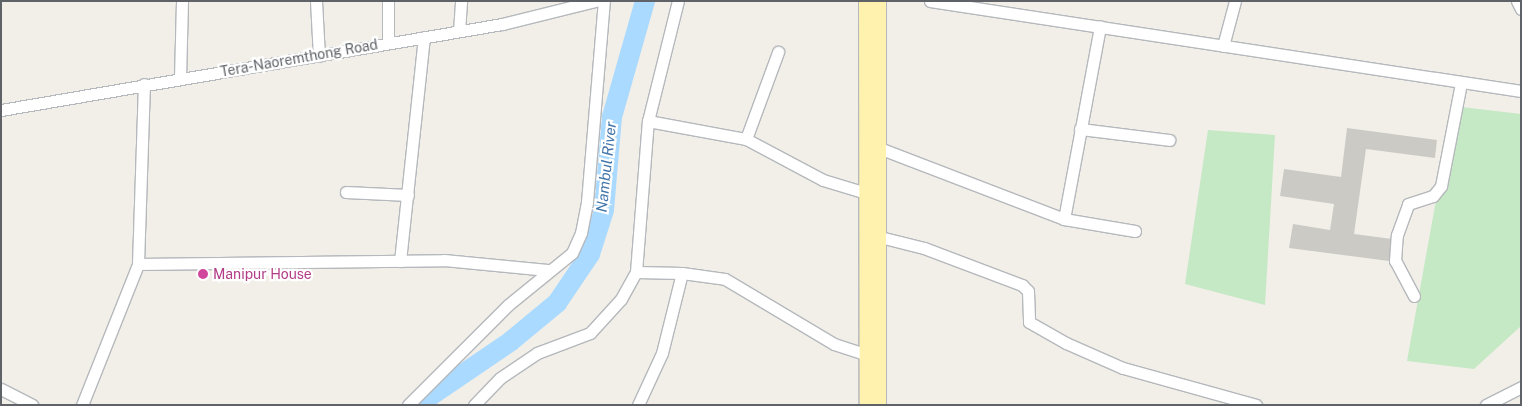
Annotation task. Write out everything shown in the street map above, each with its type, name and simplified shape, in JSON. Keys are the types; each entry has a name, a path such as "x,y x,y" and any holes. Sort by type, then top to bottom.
{"main road":[{"path":"866,1 866,193 872,235"},
{"path":"867,405 872,356 872,235 879,148 878,1"},
{"path":"872,356 878,405"}],"street":[{"path":"180,78 182,1"},
{"path":"316,1 319,56"},
{"path":"388,1 388,42"},
{"path":"459,31 461,1"},
{"name":"Tera-Naoremthong Road","path":"1,110 459,31 596,1"},
{"path":"408,405 548,270 572,253 581,233 595,129 604,1"},
{"path":"474,405 500,378 536,353 590,332 622,299 636,272 648,121 678,1"},
{"path":"930,1 1521,91"},
{"path":"1223,46 1235,1"},
{"path":"1517,1 1521,9"},
{"path":"1064,219 1100,26"},
{"path":"400,261 424,37"},
{"path":"746,139 778,52"},
{"path":"1414,296 1395,261 1397,235 1408,204 1433,196 1441,186 1461,83"},
{"path":"82,405 138,264 144,84"},
{"path":"648,121 746,139 823,180 866,193"},
{"path":"1080,129 1169,140"},
{"path":"879,148 1064,219 1135,231"},
{"path":"346,192 408,195"},
{"path":"872,235 924,248 1022,285 1028,291 1029,322 1066,343 1123,368 1256,405"},
{"path":"138,264 400,261 493,263 548,270"},
{"path":"636,272 682,273 725,279 834,344 872,356"},
{"path":"638,405 662,353 682,273"},
{"path":"1486,405 1521,387"},
{"path":"1,389 28,404"}],"green space":[{"path":"1453,106 1521,114 1521,326 1474,369 1407,361"},
{"path":"1208,130 1275,135 1265,305 1185,284"}],"building":[{"path":"1347,128 1437,140 1435,158 1366,149 1354,234 1392,239 1389,261 1289,248 1293,224 1330,230 1334,204 1280,196 1284,169 1341,177"}],"waterway":[{"name":"Nambul River","path":"417,405 511,341 557,303 590,254 604,210 612,117 645,1"}],"place":[{"name":"Manipur House","path":"203,274"}]}
